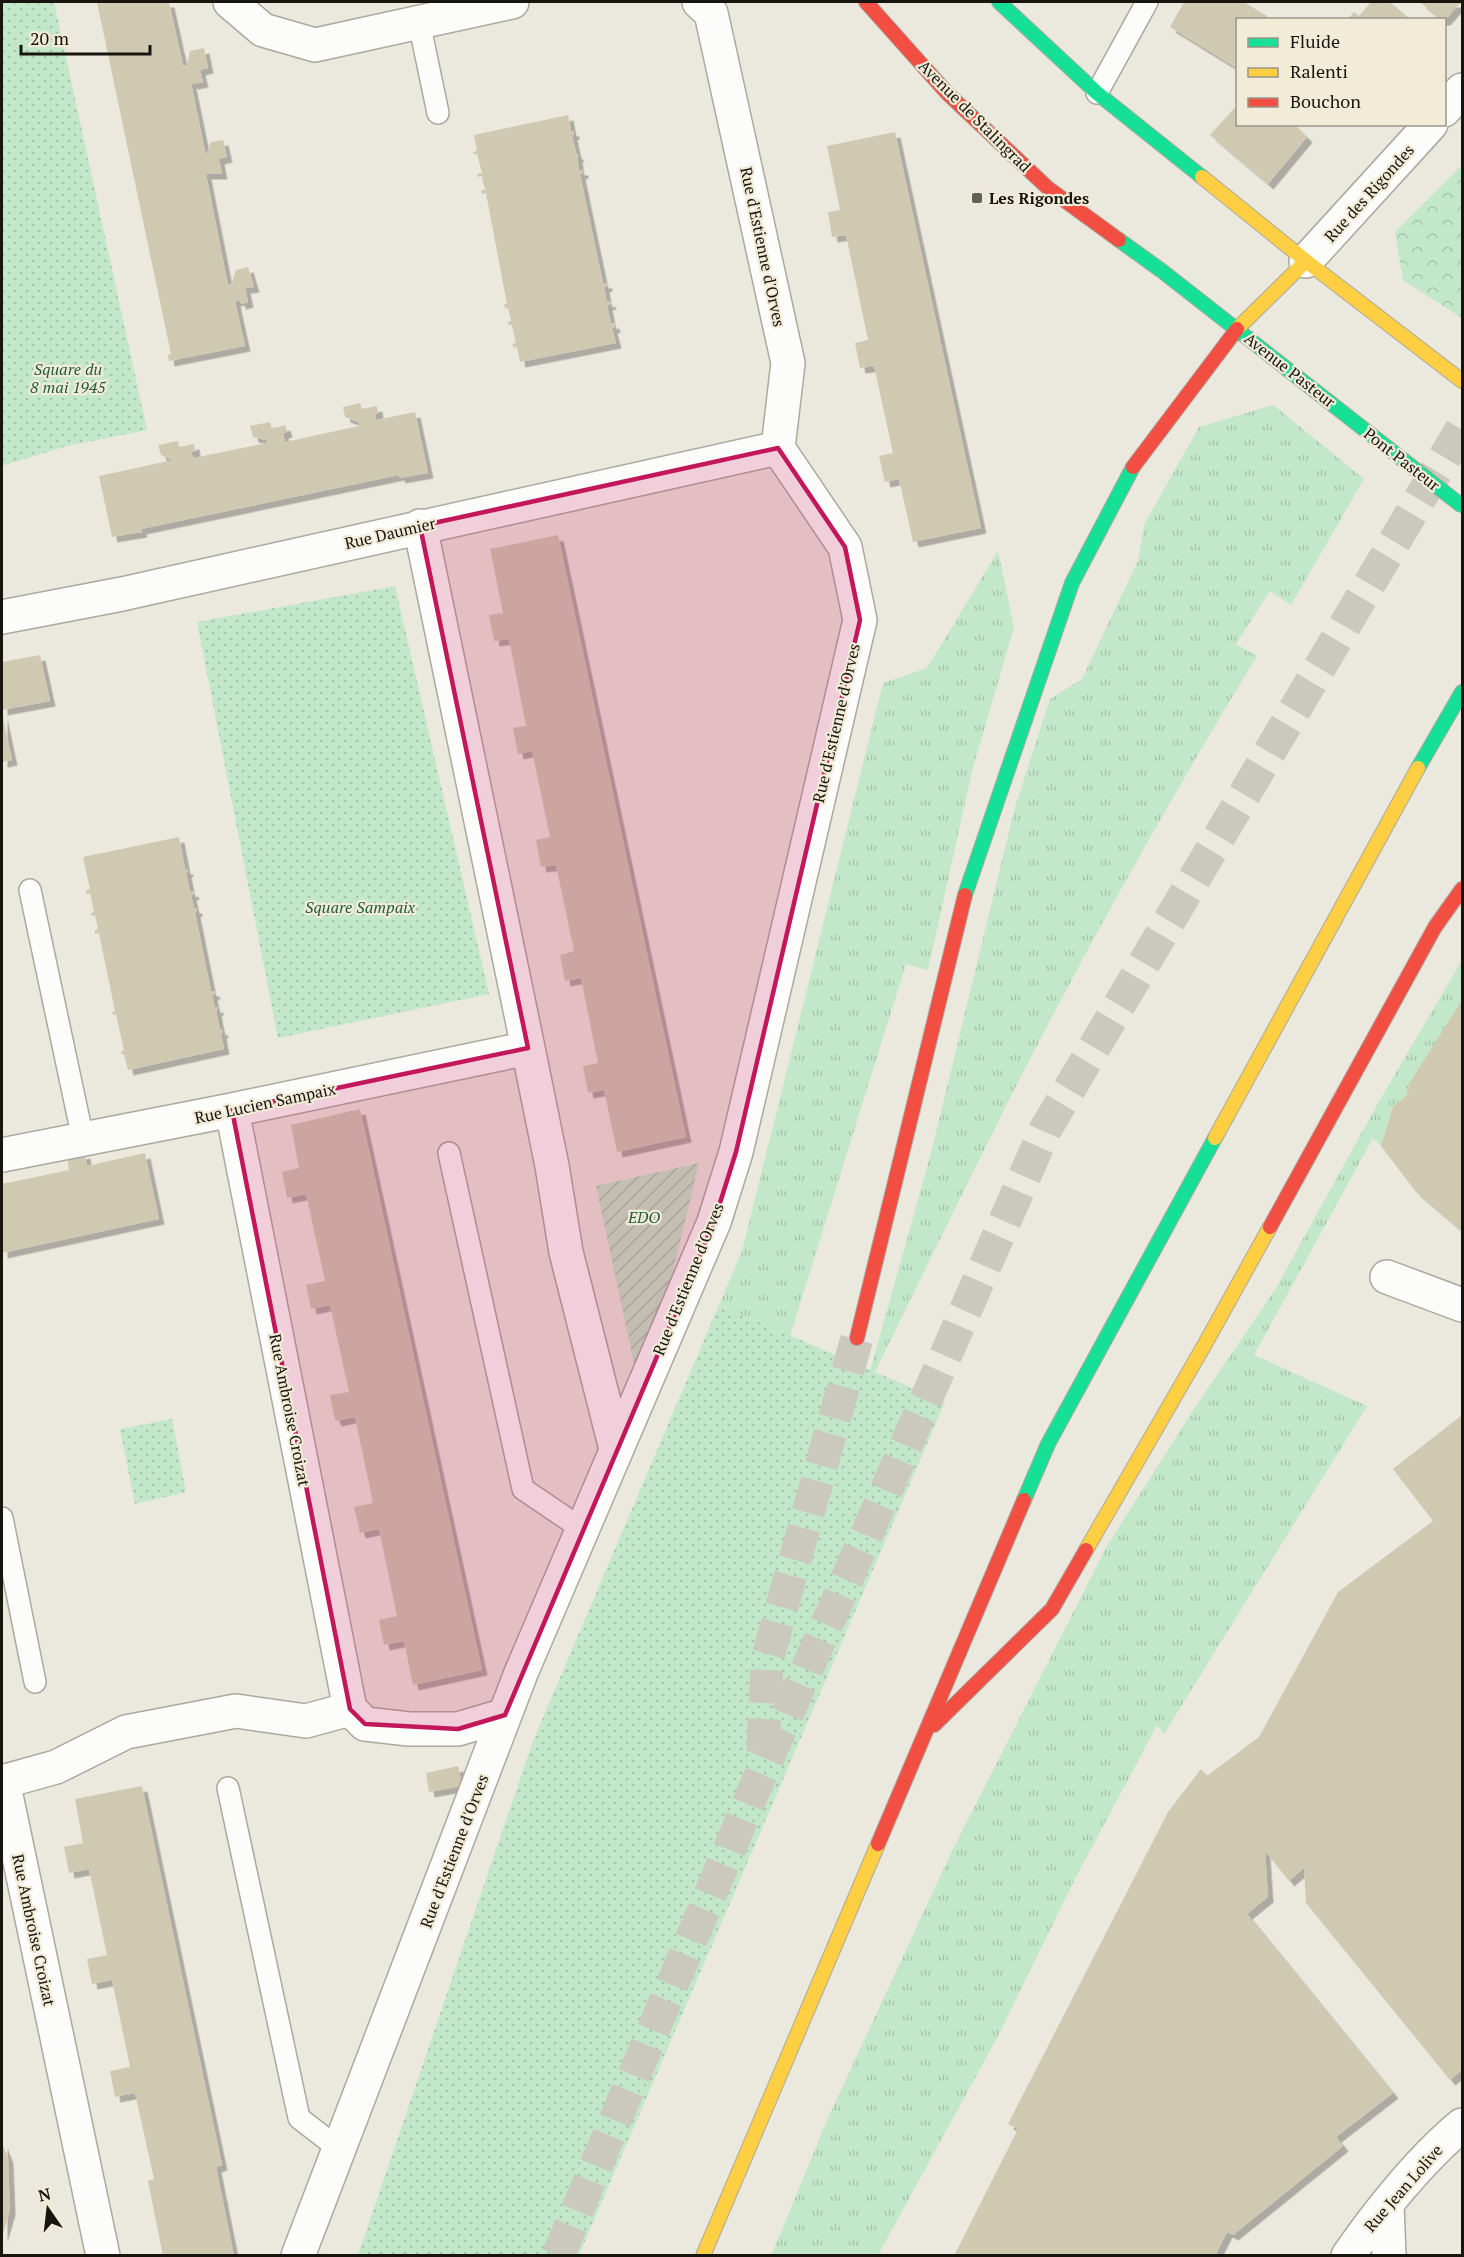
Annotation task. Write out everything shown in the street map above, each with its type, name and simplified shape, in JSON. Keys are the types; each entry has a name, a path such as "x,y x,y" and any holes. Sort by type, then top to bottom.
{"main road":[{"name":"Avenue de Stalingrad","path":"866,2 948,94 1049,189 1237,328"},
{"path":"999,2 1097,93 1306,261 1462,381"},
{"path":"857,1338 966,892 1072,583 1136,462 1237,328 1306,261"},
{"name":"Avenue Pasteur","path":"1237,328 1342,412"},
{"name":"Pont Pasteur","path":"1342,412 1462,506"},
{"path":"703,2256 1048,1444 1439,729 1462,692"},
{"path":"922,1737 1052,1609 1205,1344 1435,927 1462,889"}],"street":[{"path":"230,2 263,30 315,45 512,2"},
{"name":"Rue d'Estienne d'Orves","path":"298,2256 505,1715 714,1222 736,1152 860,620 844,548 778,448 788,363 711,13 699,2"},
{"path":"1446,108 1462,90"},
{"name":"Rue des Rigondes","path":"1306,261 1429,126"},
{"name":"Rue Daumier","path":"2,617 122,594 778,448"},
{"path":"420,526 552,1166 566,1252 616,1449"},
{"name":"Rue Lucien Sampaix","path":"2,1155 528,1048"},
{"name":"Rue Ambroise Croizat","path":"103,2256 2,1781 56,1767 126,1732 236,1711 306,1720 350,1709 232,1110"},
{"path":"1387,1276 1462,1305"},
{"path":"350,1709 365,1724 409,1729 458,1729 505,1715"},
{"name":"Rue Jean Lolive","path":"1348,2256 1370,2224 1443,2141 1462,2125"},
{"path":"1387,2205 1389,2256"}],"lane":[{"path":"1097,93 1147,2"},
{"path":"419,22 438,113"},
{"path":"30,890 83,1139"},
{"path":"449,1153 523,1489 582,1529"},
{"path":"2,1518 35,1682"},
{"path":"228,1788 299,2118 339,2149"}],"highlighted area":[{"path":"778,448 845,547 860,620 736,1152 714,1222 505,1715 458,1729 365,1724 350,1709 232,1110 528,1048 420,526"}],"green space":[{"name":"Square du 8 mai 1945","path":"2,2 54,2 147,430 67,446 2,466"},
{"path":"1462,165 1462,318 1403,280 1395,232"},
{"path":"1273,405 1364,479 1291,605 1270,591 1236,644 1257,656 1189,770 1091,944 999,1120 875,1372 870,1371 931,1153 1015,807 1050,699 1082,679 1138,561 1144,525 1199,427"},
{"path":"998,551 1014,627 972,771 928,970 906,964 790,1336 719,1305 742,1251 883,683 927,668"},
{"name":"Square Sampaix","path":"395,586 489,994 278,1038 197,622"},
{"path":"1462,960 1462,1000 1408,1085 1406,1090 1409,1093 1393,1107 1381,1146 1373,1138 1254,1355 1367,1406 1164,1734 1157,1725 1075,1879 997,2038 878,2255 771,2256 828,2118 952,1851 1107,1546 1192,1412 1276,1288 1377,1105"},
{"name":"EDO","path":"699,1163 666,1300 635,1368 596,1186"},
{"path":"719,1305 945,1402 579,2255 358,2255 533,1741"},
{"path":"172,1419 186,1492 135,1504 120,1429"}],"building":[{"path":"97,2 169,2 183,65 187,65 190,51 204,48 208,68 200,70 203,82 191,83 206,156 211,142 223,140 227,157 219,159 222,174 206,174 228,285 232,283 236,270 248,267 254,287 245,288 248,302 241,304 239,300 235,301 245,346 169,361 168,355 171,354"},
{"path":"1184,2 1244,2 1267,16 1266,18 1236,18 1235,67 1170,27"},
{"path":"1371,2 1390,2 1409,18 1349,18 1354,12 1359,16"},
{"path":"1420,2 1461,2 1446,19 1439,18"},
{"path":"1236,106 1236,126 1296,126 1307,137 1268,184 1210,135"},
{"path":"568,115 571,131 574,131 572,135 576,153 579,156 577,157 579,170 583,170 580,174 603,283 607,283 604,287 607,302 610,301 611,304 607,305 611,324 614,323 615,327 612,328 616,343 520,362 517,347 514,348 512,344 516,343 512,325 508,325 511,321 508,308 505,308 504,304 507,304 486,193 482,194 481,190 485,190 482,176 478,177 477,174 482,173 477,154 473,154 477,151 474,135"},
{"path":"895,132 981,528 913,542 899,479 885,482 879,456 893,453 874,366 860,368 855,343 868,340 846,235 832,237 828,212 840,210 827,146"},
{"path":"360,403 362,409 377,406 376,420 415,412 428,473 400,478 399,475 112,537 99,476 173,460 161,455 158,445 178,441 179,447 194,444 195,452 191,452 193,458 267,443 266,440 253,437 250,426 270,422 272,429 285,425 287,432 283,433 285,442 359,426 358,422 345,417 343,407"},
{"path":"558,535 686,1137 617,1152 604,1090 588,1093 583,1066 598,1063 581,978 565,981 560,955 574,951 556,865 541,867 536,840 550,837 532,751 518,754 513,728 526,726 509,639 494,641 489,615 503,613 490,549"},
{"path":"40,655 50,701 2,710 2,662"},
{"path":"2,713 12,760 2,762"},
{"path":"179,837 185,869 188,869 186,872 190,892 193,891 194,894 191,895 194,908 197,908 195,912 211,991 215,994 212,995 215,1008 218,1007 216,1011 220,1030 222,1029 223,1033 221,1033 224,1049 128,1070 121,1051 124,1051 116,1014 113,1015 112,1012 115,1011 99,933 95,934 95,930 98,929 95,915 92,916 91,913 94,912 90,893 87,894 86,890 90,889 83,857"},
{"path":"1462,1000 1462,1231 1416,1192 1381,1146 1393,1107 1409,1093 1406,1090 1408,1085"},
{"path":"360,1109 482,1670 413,1685 404,1641 384,1645 379,1620 397,1616 379,1529 360,1533 354,1507 373,1503 355,1417 336,1421 334,1416 330,1395 349,1392 330,1305 311,1309 306,1285 325,1281 306,1194 287,1198 282,1172 299,1168 291,1125"},
{"path":"85,1153 87,1166 145,1153 159,1219 2,1253 2,1184 69,1170 67,1157"},
{"path":"1462,1415 1462,2070 1450,2080 1306,1903 1304,1868 1289,1881 1265,1851 1268,1897 1247,1914 1393,2093 1336,2137 1343,2146 1233,2235 1227,2232 1215,2256 954,2256 1018,2129 1008,2124 1168,1812 1201,1769 1207,1776 1259,1737 1338,1592 1433,1521 1393,1469"},
{"path":"458,1766 462,1786 429,1792 426,1773"},
{"path":"142,1786 222,2165 216,2167 234,2256 163,2256 148,2181 154,2179 135,2093 115,2097 110,2071 130,2067 112,1980 92,1984 87,1959 107,1955 89,1869 69,1873 64,1847 83,1843 75,1799"},
{"path":"2,2143 8,2158 10,2210 2,2237"}],"tunnel":[{"path":"558,2256 763,1769 1045,1130 1462,428"},
{"path":"763,1752 767,1660 857,1338"}],"traffic: fast":[{"path":"999,2 1097,93 1202,177"},
{"path":"1119,240 1342,412"},
{"path":"1342,412 1462,506"},
{"path":"965,895 1072,583 1133,467"},
{"path":"1418,768 1462,692"},
{"path":"1024,1500 1048,1444 1215,1138"}],"traffic: slow":[{"path":"1202,177 1306,261 1462,381"},
{"path":"1237,329 1306,261"},
{"path":"1215,1138 1418,768"},
{"path":"1086,1550 1270,1227"},
{"path":"703,2256 878,1844"}],"traffic: jam":[{"path":"866,2 948,94 1049,189 1119,240"},
{"path":"1133,467 1237,329"},
{"path":"1270,1227 1435,927 1462,889"},
{"path":"857,1338 965,895"},
{"path":"878,1844 1024,1500"},
{"path":"934,1725 1052,1609 1086,1550"}],"place":[{"name":"Les Rigondes","path":"977,198"}]}
